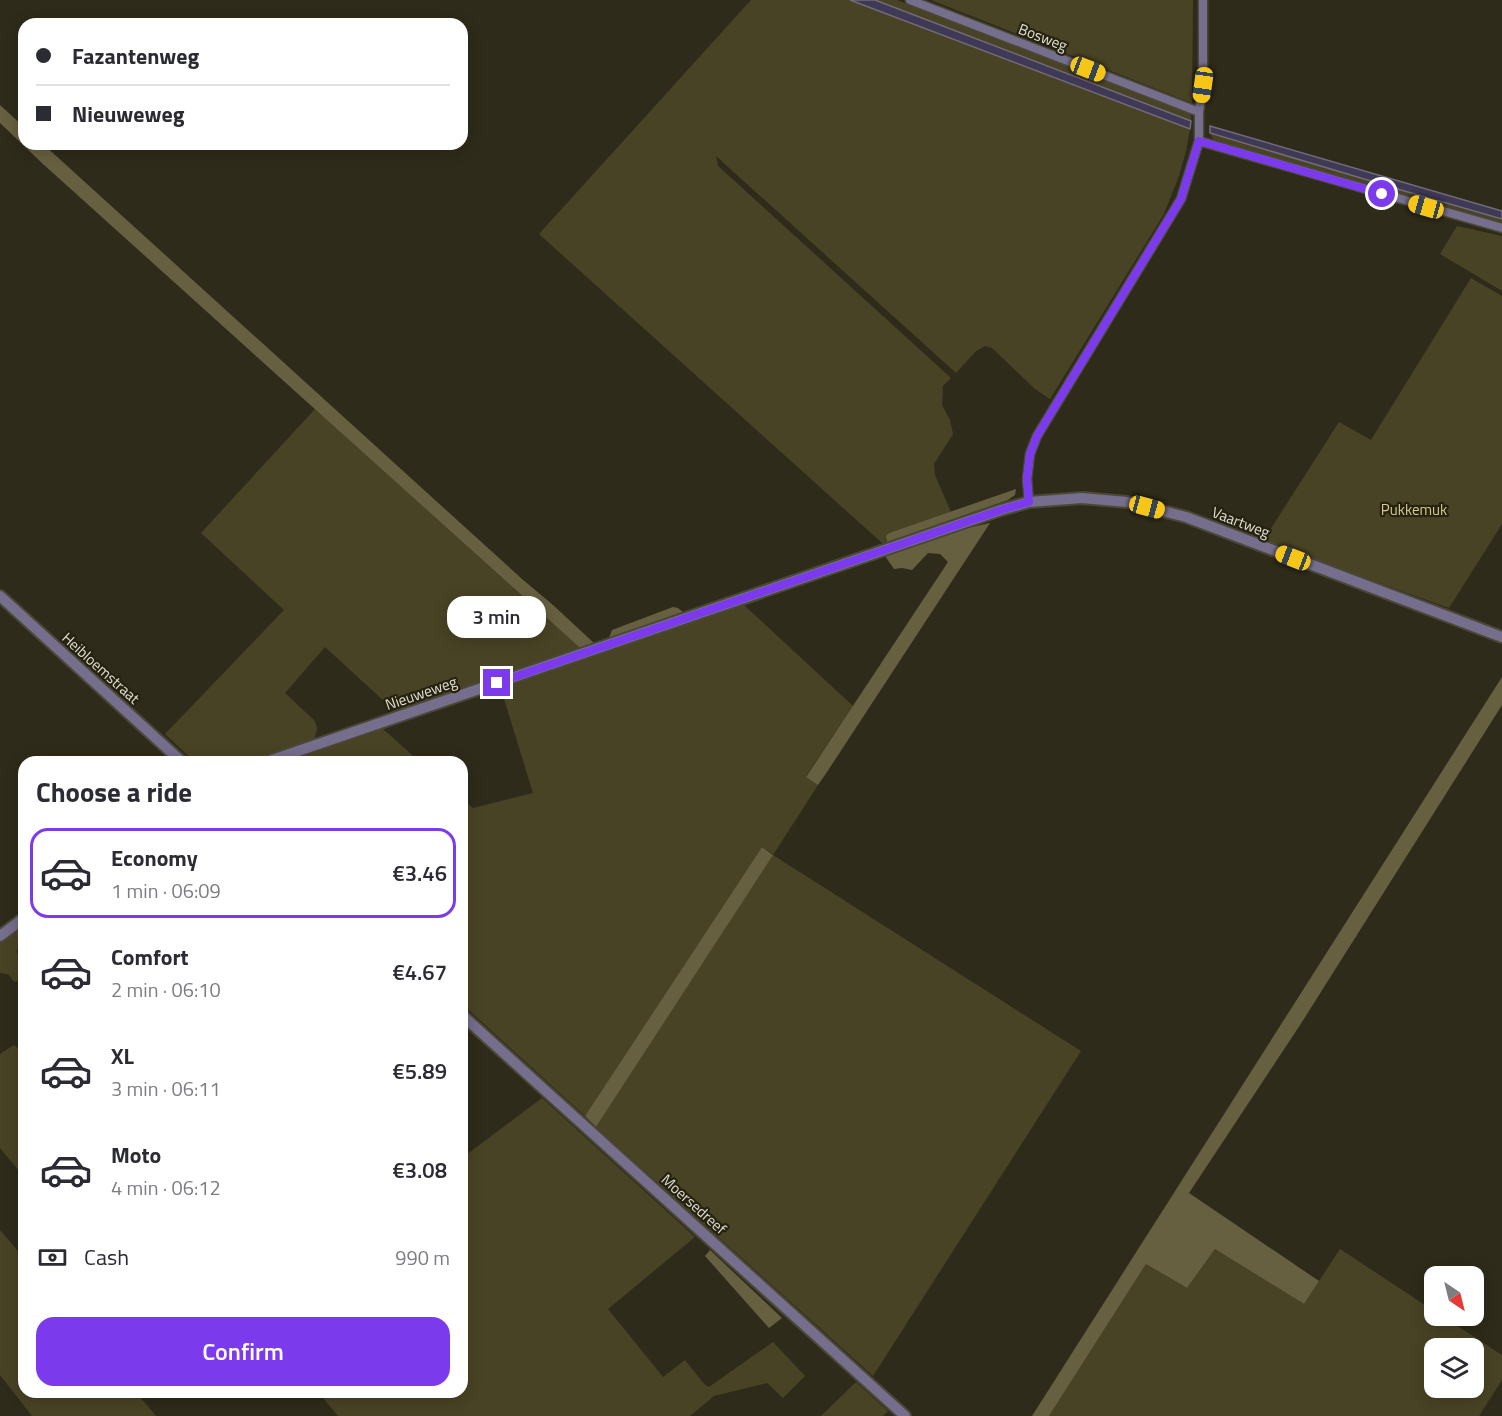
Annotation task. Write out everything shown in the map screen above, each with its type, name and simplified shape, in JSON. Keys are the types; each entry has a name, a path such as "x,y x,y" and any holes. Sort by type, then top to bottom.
{"street":[{"name":"Bosweg","path":"910,0 1199,112"},
{"path":"1029,502 1027,479 1030,454 1037,436 1181,199 1199,136 1199,112 1203,85 1203,0"},
{"path":"1199,136 1502,228"},
{"name":"Vaartweg","path":"1029,502 1082,498 1127,502 1186,518 1502,637"},
{"name":"Nieuweweg","path":"284,756 1029,502"},
{"name":"Heibloemstraat","path":"0,596 175,756"},
{"path":"0,936 18,922"},
{"name":"Moersedreef","path":"468,1020 905,1416"}],"green space":[{"path":"751,0 850,0 1190,129 1179,176 1164,214 1050,399 1035,389 992,348 985,346 976,351 956,373 716,156 718,166 951,378 943,386 942,405 950,420 953,434 934,464 935,475 951,512 889,533 887,542 882,543 539,234"},
{"path":"875,0 897,0 1188,112 1191,121"},
{"path":"931,0 1193,0 1192,103"},
{"path":"1210,133 1502,219 1502,225 1214,141"},
{"path":"1457,226 1502,236 1502,291 1440,254"},
{"name":"Pukkemuk","path":"1471,278 1502,296 1502,524 1449,608 1263,541 1339,422 1371,440"},
{"path":"315,409 581,649 396,712 325,647 285,693 315,721 317,729 314,740 268,756 189,756 165,734 284,610 201,533"},
{"path":"744,605 853,706 806,776 818,785 773,855 1081,1051 873,1376 596,1127 773,854 762,847 585,1116 468,1009 468,804 473,808 533,793 501,689"},
{"path":"383,729 413,756 304,756"},
{"path":"18,930 18,980 16,982 8,974 0,973 0,943"},
{"path":"14,1045 18,1048 18,1170 0,1148 0,1054"},
{"path":"542,1098 695,1237 608,1309 663,1377 685,1360 709,1387 773,1342 805,1376 783,1398 767,1383 714,1396 690,1416 338,1416 323,1398 468,1398 468,1154"},
{"path":"0,1230 18,1251 18,1398 141,1398 156,1416 32,1416 0,1375"},
{"path":"1215,1249 1304,1304 1340,1249 1424,1304 1424,1326 1457,1326 1476,1338 1424,1338 1424,1398 1484,1398 1484,1343 1502,1355 1502,1380 1479,1416 1049,1416 1146,1264 1187,1288"},
{"path":"856,1382 888,1411 883,1416 821,1416"}],"shaded area":[{"path":"850,0 875,0 1191,121 1190,129"},
{"path":"0,105 18,122 18,140 0,123"},
{"path":"1210,126 1502,211 1502,219 1210,133"},
{"path":"28,150 50,150 595,644 581,649"},
{"path":"1016,489 1015,495 1008,500 887,542 886,536 889,533"},
{"path":"990,523 818,785 806,777 948,562 940,554 928,553 912,570 894,569 885,556 963,529"},
{"path":"673,607 683,612 609,638 612,630"},
{"path":"1502,677 1502,705 1302,1022 1189,1193 1319,1281 1304,1304 1215,1249 1187,1288 1146,1264 1049,1416 1032,1416"},
{"path":"762,847 773,855 596,1127 585,1116"},
{"path":"710,1250 782,1318 769,1328 705,1256"}],"route":[{"path":"497,683 1029,502 1027,479 1030,454 1037,436 1181,199 1199,141 1382,194"}]}
